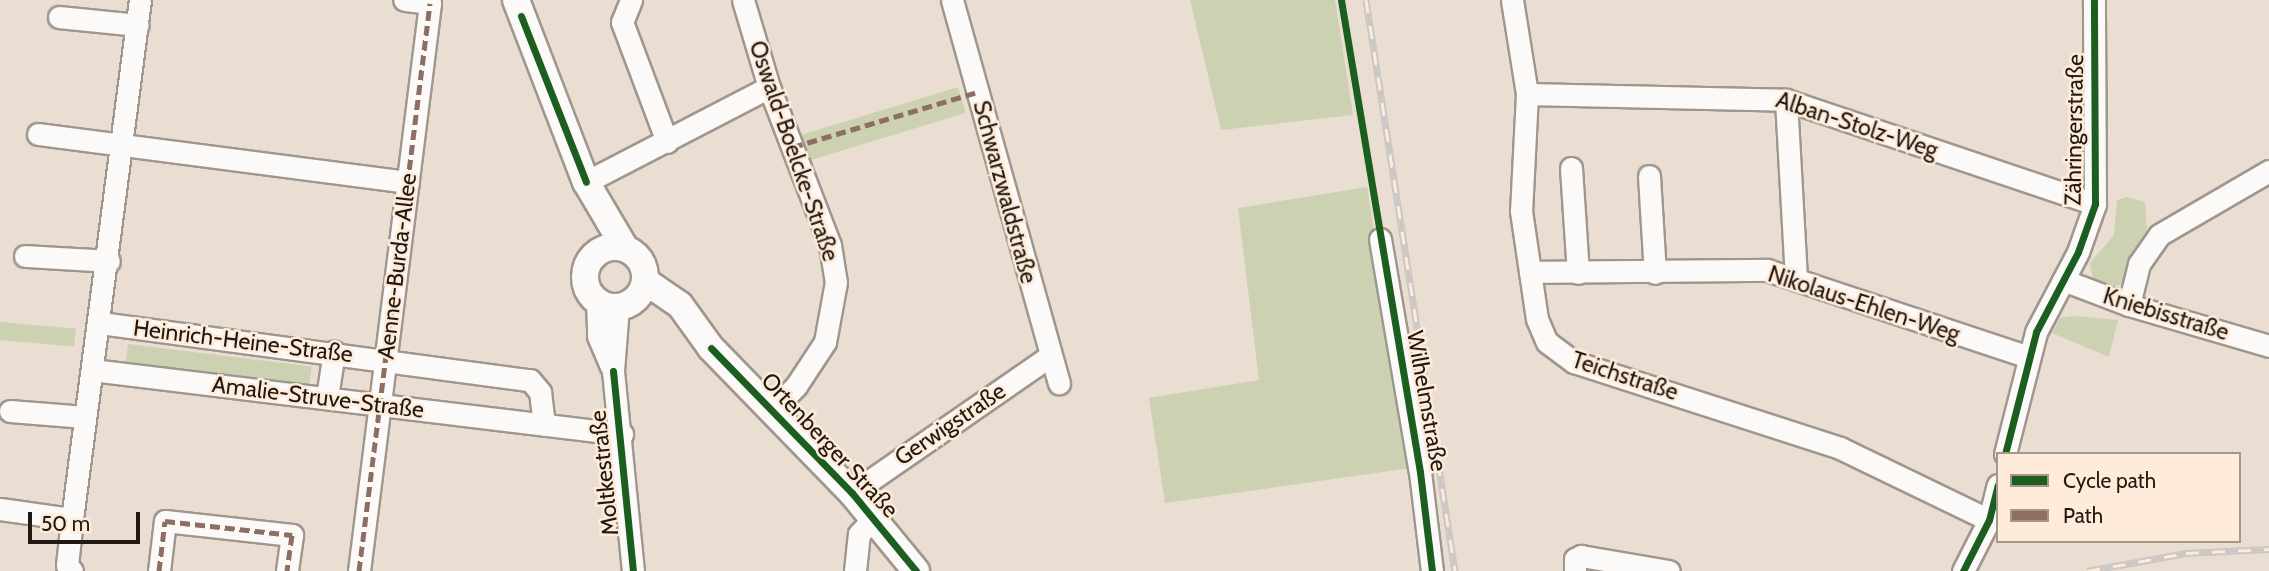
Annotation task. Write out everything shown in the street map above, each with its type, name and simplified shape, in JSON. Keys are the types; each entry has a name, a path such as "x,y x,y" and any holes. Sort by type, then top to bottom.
{"main road":[{"path":"516,5 586,182 625,248 641,260 624,297 585,277 594,255 586,182"},
{"path":"594,255 608,247 625,248"},
{"name":"Ortenberger Straße","path":"624,297 711,348 852,493 916,571"}],"street":[{"path":"72,571 67,565 72,519 109,261 140,0"},
{"name":"Aenne-Burda-Allee","path":"359,571 430,3 404,0"},
{"path":"631,0 622,22 667,142"},
{"name":"Oswald-Boelcke-Straße","path":"743,0 769,87 830,245 836,282 825,342 796,386 773,409"},
{"name":"Schwarzwaldstraße","path":"952,0 1059,383"},
{"name":"Teichstraße","path":"1512,0 1527,94 1521,211 1537,319 1547,342 1557,353 1789,428 1990,520"},
{"name":"Zähringerstraße","path":"2005,452 2028,357 2046,309 2090,227 2095,204 2094,0"},
{"path":"59,17 138,25"},
{"path":"586,182 769,87"},
{"name":"Alban-Stolz-Weg","path":"1527,94 1786,100 2095,204"},
{"path":"1786,100 1796,279"},
{"path":"38,134 408,182"},
{"path":"1571,168 1578,273"},
{"path":"2129,305 2138,264 2159,235 2269,171"},
{"path":"1649,176 1655,273"},
{"name":"Wilhelmstraße","path":"1380,239 1420,472 1432,571"},
{"path":"25,257 109,261"},
{"name":"Nikolaus-Ehlen-Weg","path":"1530,272 1767,270 2028,357"},
{"name":"Kniebisstraße","path":"2063,280 2129,305 2269,346"},
{"name":"Moltkestraße","path":"624,297 598,336 613,372 622,434 633,571"},
{"name":"Heinrich-Heine-Straße","path":"100,323 386,359"},
{"path":"327,397 334,352"},
{"name":"Gerwigstraße","path":"852,493 1050,356"},
{"name":"Amalie-Struve-Straße","path":"386,359 530,380 540,393 544,425"},
{"name":"Amalie-Struve-Straße","path":"92,370 622,434"},
{"path":"10,411 85,417"},
{"path":"1963,571 1990,520 1996,494"},
{"path":"0,509 72,519"},
{"path":"855,571 859,534 873,519"},
{"path":"159,571 165,521 292,535 287,571"},
{"path":"1575,571 1575,559 1581,556 1669,571"}],"green space":[{"path":"1190,0 1335,0 1353,115 1221,130"},
{"path":"958,87 966,113 808,161 800,135"},
{"path":"1367,187 1411,468 1165,503 1149,398 1259,380 1238,208"},
{"path":"2127,197 2145,202 2147,233 2134,249 2122,284 2108,288 2093,280 2090,263 2114,235 2117,200"},
{"path":"2075,316 2118,320 2109,357 2052,333 2060,318"},
{"path":"0,322 76,329 74,347 0,340"},
{"path":"128,344 312,367 309,385 126,363"}],"railway":[{"path":"1366,0 1455,571"},
{"path":"2087,571 2186,553 2269,549"}],"marked path":[{"path":"359,571 430,3"},
{"path":"793,147 978,92"},
{"path":"159,571 165,521 292,535 287,571"}],"cycle path":[{"path":"1341,0 1420,472 1432,571"},
{"path":"2006,452 2036,332 2078,252 2095,204 2094,0"},
{"path":"521,16 586,182"},
{"path":"711,348 852,493 916,571"},
{"path":"613,371 633,571"},
{"path":"1963,571 1989,520 1996,493"}]}
